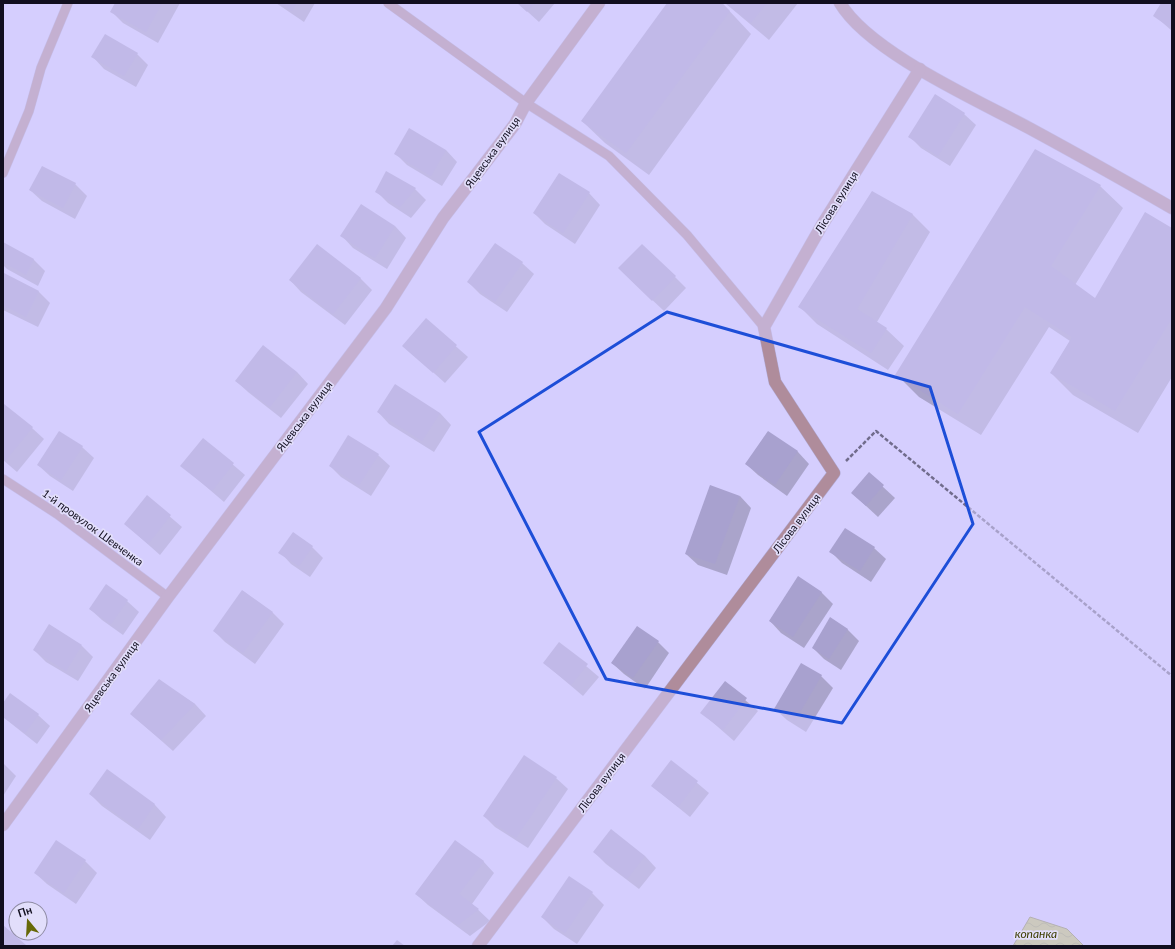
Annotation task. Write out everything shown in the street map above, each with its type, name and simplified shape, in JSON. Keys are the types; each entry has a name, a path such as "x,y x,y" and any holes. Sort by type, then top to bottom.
{"street":[{"name":"Яцевська вулиця","path":"3,825 168,597 386,308 443,218 515,124 526,103 599,3"},
{"path":"840,3 844,10 870,36 920,69 1091,161 1172,208"},
{"name":"Лісова вулиця","path":"764,327 822,225 920,69"},
{"path":"764,327 775,382 834,473"},
{"name":"Лісова вулиця","path":"478,946 834,473"}],"lane":[{"path":"3,173 29,111 41,68 68,3"},
{"path":"388,3 526,103 609,156 687,234 764,327"},
{"name":"1-й провулок Шевченка","path":"3,479 57,514 168,597"}],"path":[{"path":"834,473 876,431 1172,676"}],"highlighted area":[{"path":"667,312 930,387 973,524 842,723 606,679 479,432"}],"water":[{"name":"копанка","path":"1030,917 1067,929 1084,946 1013,946"}],"building":[{"path":"115,3 162,3 146,32 110,12"},
{"path":"278,3 297,3 292,11"},
{"path":"517,3 535,3 527,12"},
{"path":"667,3 722,3 730,11 626,153 581,121"},
{"path":"725,3 767,3 751,23"},
{"path":"1161,3 1172,3 1172,29 1153,16"},
{"path":"105,34 138,53 124,76 91,57"},
{"path":"935,94 965,113 938,156 908,137"},
{"path":"409,128 446,150 431,176 394,154"},
{"path":"1035,149 1101,185 1051,266 1095,298 1145,212 1172,228 1172,318 1115,411 1050,373 1072,337 1025,307 958,414 895,375"},
{"path":"42,166 76,183 63,208 29,190"},
{"path":"386,171 416,188 400,207 375,192"},
{"path":"559,173 590,192 563,233 533,213"},
{"path":"872,191 913,214 857,309 887,328 871,353 798,307"},
{"path":"361,204 395,226 375,258 340,236"},
{"path":"3,242 34,259 26,275 3,262"},
{"path":"495,243 523,262 495,302 467,282"},
{"path":"317,244 361,278 333,314 289,280"},
{"path":"642,244 676,276 652,301 618,268"},
{"path":"4,273 39,291 26,317 3,305"},
{"path":"426,318 457,345 433,373 402,346"},
{"path":"263,345 297,372 270,407 235,381"},
{"path":"395,384 440,413 422,441 377,412"},
{"path":"4,404 33,427 5,461 3,459"},
{"path":"59,431 83,446 61,480 37,465"},
{"path":"768,431 798,451 775,485 745,464"},
{"path":"348,435 379,454 359,485 329,466"},
{"path":"203,438 234,463 212,491 180,466"},
{"path":"869,472 884,485 866,506 851,493"},
{"path":"710,485 740,496 715,564 685,554"},
{"path":"147,495 171,515 148,544 124,524"},
{"path":"845,528 875,547 860,571 829,552"},
{"path":"293,532 313,546 299,566 278,553"},
{"path":"798,576 822,592 793,637 769,621"},
{"path":"106,584 128,600 111,624 89,609"},
{"path":"242,590 273,612 243,653 213,631"},
{"path":"830,617 848,629 829,659 812,648"},
{"path":"49,624 82,645 66,671 33,650"},
{"path":"637,626 659,641 633,678 611,663"},
{"path":"559,642 588,664 571,685 543,663"},
{"path":"801,663 822,675 795,721 774,709"},
{"path":"159,679 195,704 161,740 130,714"},
{"path":"725,681 747,698 723,730 700,713"},
{"path":"10,693 39,714 25,733 3,717 3,703"},
{"path":"524,755 557,777 516,838 483,816"},
{"path":"671,760 698,781 678,807 651,786"},
{"path":"107,769 155,804 138,829 89,794"},
{"path":"611,829 645,856 627,879 593,852"},
{"path":"56,840 86,860 64,893 34,873"},
{"path":"455,840 484,861 459,894 479,909 458,925 415,894"},
{"path":"569,876 593,892 565,933 541,917"},
{"path":"3,925 8,929 8,941 21,941 26,945 25,946 3,946"},
{"path":"397,940 405,946 392,946"}]}
